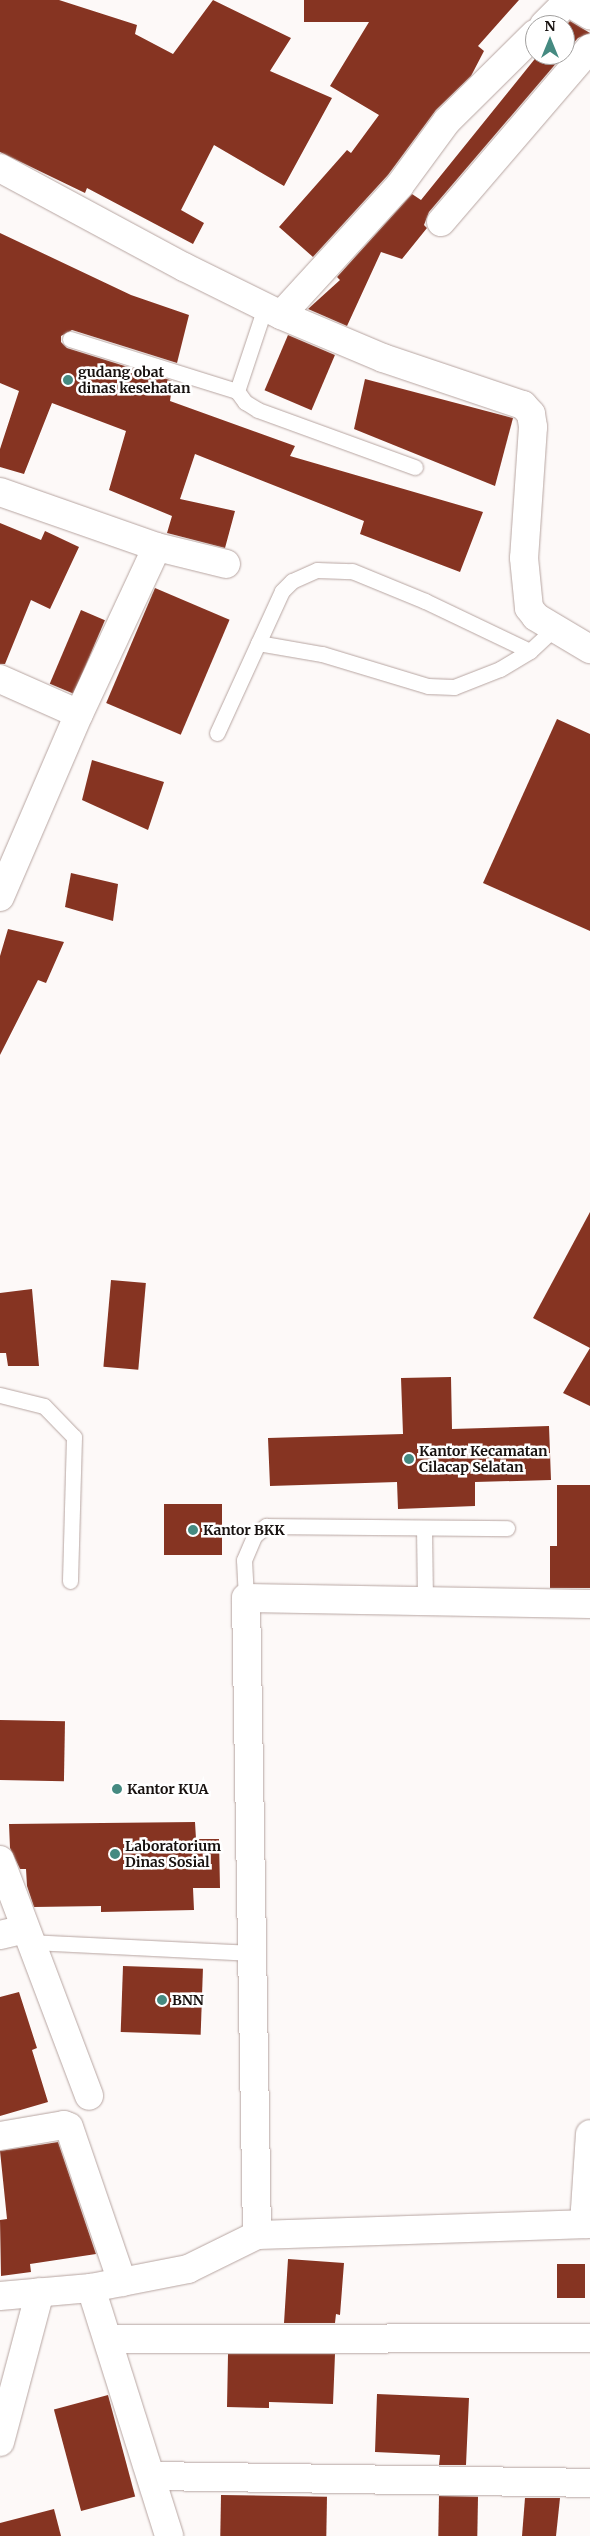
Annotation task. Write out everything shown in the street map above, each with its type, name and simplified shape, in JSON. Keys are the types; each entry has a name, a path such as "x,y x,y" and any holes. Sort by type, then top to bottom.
{"street":[{"path":"561,15 576,6"},
{"path":"273,311 400,185 447,121 525,44"},
{"path":"441,222 590,48"},
{"path":"1,172 184,268 273,311 382,358 523,405 531,414 533,427 524,558 526,596 536,617 590,649"},
{"path":"0,492 157,547 226,564"},
{"path":"1,894 79,714 157,547"},
{"path":"0,679 79,714"},
{"path":"257,2235 246,1598 590,1604"},
{"path":"0,1860 18,1935 89,2096"},
{"path":"0,2136 64,2125 69,2127 122,2282"},
{"path":"0,2296 91,2288 188,2269 220,2256 257,2235 587,2224 590,2134"},
{"path":"91,2288 152,2476 169,2536"},
{"path":"0,2442 40,2292"},
{"path":"108,2339 590,2338"},
{"path":"152,2476 590,2483"}],"lane":[{"path":"237,391 273,311"},
{"path":"70,339 237,391 245,402 258,410 415,467"},
{"path":"217,733 282,591 292,581 317,570 352,571 425,601 530,651"},
{"path":"258,643 322,654 428,686 454,687 474,682 530,651 555,628"},
{"path":"0,1395 44,1406 74,1437 70,1581"},
{"path":"246,1598 244,1560 254,1536 266,1526 507,1528"},
{"path":"424,1528 425,1601"},
{"path":"18,1935 251,1953"}],"building":[{"path":"0,0 59,0 137,25 135,34 173,54 213,0 291,38 270,71 332,98 284,186 214,145 181,210 204,223 193,244 87,188 85,193 0,152"},
{"path":"304,0 519,0 478,46 484,51 471,76 436,110 388,175 313,257 279,227 347,150 351,153 379,115 330,86 369,22 304,22"},
{"path":"575,24 590,33 578,38 575,41"},
{"path":"530,65 555,65 429,212 424,225 427,228 402,259 381,252 347,326 308,309 340,280 337,277 412,194 421,200"},
{"path":"0,233 131,295 189,315 177,363 72,330 61,336 61,342 67,348 173,381 170,401 295,446 290,456 483,512 460,572 360,534 364,521 195,454 180,499 235,511 225,548 167,533 172,516 109,490 126,431 52,403 24,474 0,467 0,449 19,391 0,383"},
{"path":"288,335 335,355 312,410 265,390"},
{"path":"365,379 513,418 495,486 354,429"},
{"path":"0,523 41,540 45,531 79,547 50,609 31,600 5,664 0,664"},
{"path":"155,588 230,620 181,735 106,703"},
{"path":"81,610 105,620 74,694 50,684"},
{"path":"557,719 590,734 590,931 483,883"},
{"path":"92,760 164,782 148,830 82,800"},
{"path":"71,873 118,884 113,921 65,907"},
{"path":"8,929 64,942 46,983 38,980 0,1055 0,956"},
{"path":"590,1212 590,1348 533,1318"},
{"path":"111,1280 146,1283 138,1370 103,1367"},
{"path":"32,1289 39,1366 8,1366 6,1353 0,1353 0,1293"},
{"path":"590,1348 590,1406 563,1393"},
{"name":"Kantor Kecamatan Cilacap Selatan","path":"451,1377 452,1429 549,1426 551,1480 475,1482 475,1506 398,1509 397,1482 270,1486 268,1438 403,1434 401,1378"},
{"path":"557,1485 590,1485 590,1588 550,1588 550,1546 557,1546"},
{"name":"Kantor BKK","path":"164,1504 222,1504 222,1555 164,1555"},
{"path":"0,1720 65,1721 64,1781 0,1780"},
{"name":"Laboratorium Dinas Sosial","path":"195,1822 196,1839 219,1839 220,1888 193,1888 194,1910 101,1912 101,1906 34,1907 27,1886 26,1869 20,1869 10,1848 9,1824"},
{"name":"BNN","path":"123,1966 203,1969 201,2035 121,2032"},
{"path":"19,1992 37,2048 32,2050 48,2102 0,2116 0,1997"},
{"path":"58,2142 96,2254 30,2264 31,2272 1,2276 0,2220 7,2219 0,2151"},
{"path":"288,2259 344,2263 340,2315 336,2314 335,2323 284,2323"},
{"path":"557,2264 585,2264 585,2298 557,2298"},
{"path":"228,2354 335,2354 333,2404 269,2402 269,2408 227,2407"},
{"path":"377,2394 469,2398 466,2465 439,2465 440,2455 375,2452"},
{"path":"108,2395 135,2496 81,2511 54,2409"},
{"path":"221,2495 327,2497 326,2536 220,2536"},
{"path":"439,2496 478,2497 477,2536 438,2536"},
{"path":"525,2498 560,2498 556,2536 522,2536"},
{"path":"54,2509 61,2536 0,2536 0,2523"}],"place":[{"name":"gudang obat dinas kesehatan","path":"68,380"},
{"name":"Kantor Kecamatan Cilacap Selatan","path":"409,1459"},
{"name":"Kantor BKK","path":"193,1530"},
{"name":"Kantor KUA","path":"117,1789"},
{"name":"Laboratorium Dinas Sosial","path":"115,1854"},
{"name":"BNN","path":"162,2000"}]}
